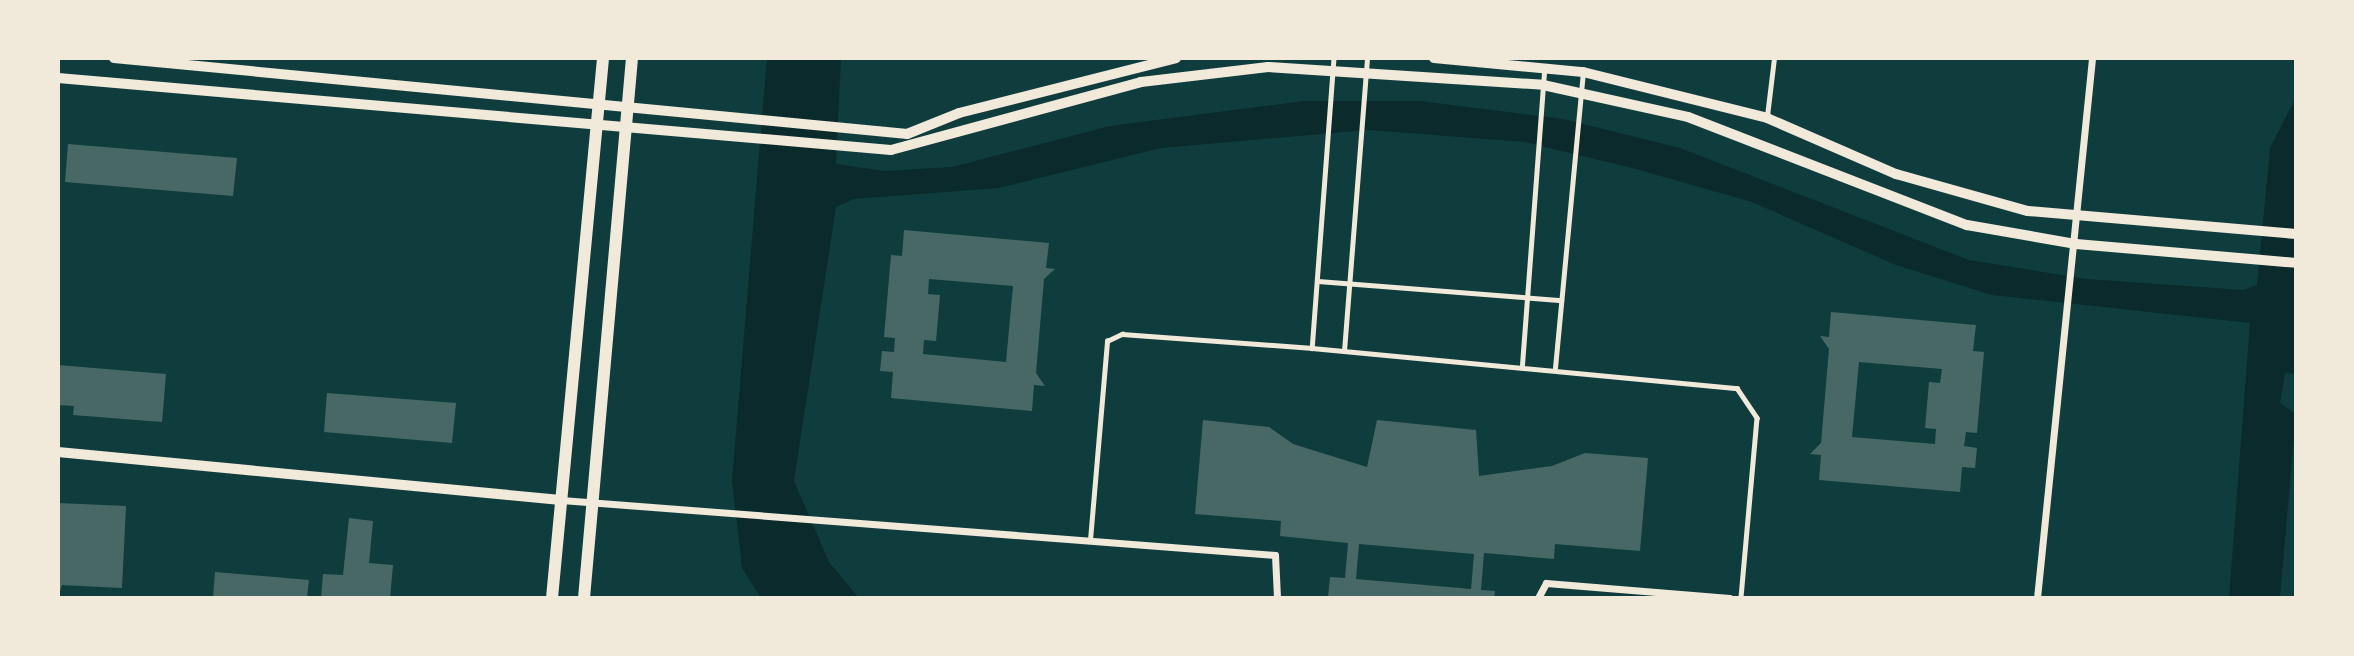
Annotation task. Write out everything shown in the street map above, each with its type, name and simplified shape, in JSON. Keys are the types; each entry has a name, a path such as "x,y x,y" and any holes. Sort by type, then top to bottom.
{"main road":[{"path":"552,598 603,58"},
{"path":"584,598 632,58"}],"street":[{"path":"114,58 599,103 848,131 907,134 1008,99 1176,58"},
{"path":"1434,58 1583,72 1767,118 1962,197 2079,216 2296,234"},
{"path":"2037,598 2073,275 2092,58"},
{"path":"58,78 597,120 891,150 944,139 1140,82 1268,67 1334,63 1367,71 1580,90 1688,117 1967,225 2076,244 2296,263"},
{"path":"58,452 594,503 825,518 1275,555 1276,598"},
{"path":"1538,598 1546,583 1729,598"}],"lane":[{"path":"1344,351 1367,58"},
{"path":"1767,118 1774,58"},
{"path":"1312,348 1334,63"},
{"path":"1522,365 1544,67"},
{"path":"1555,369 1583,72"},
{"path":"1318,281 1561,300"},
{"path":"1090,540 1107,341 1122,334 1522,365 1737,388 1751,401 1757,418 1741,598"}],"water":[{"path":"767,58 841,58 836,164 884,171 952,167 1110,126 1304,101 1420,101 1563,119 1680,148 1969,260 2087,279 2243,290 2257,285 2270,148 2296,97 2296,374 2285,373 2280,403 2296,414 2280,597 2229,598 2250,323 1992,295 1896,265 1752,202 1636,169 1525,142 1368,130 1161,148 999,188 854,199 836,207 794,481 829,562 859,598 761,598 742,568 732,481"}],"building":[{"path":"68,144 237,158 233,196 65,182"},
{"path":"904,230 1049,243 1046,268 1055,269 1044,279 1036,373 1045,386 1034,385 1032,411 891,398 893,372 880,371 882,351 894,352 895,338 884,337 891,255 902,256","holes":["929,279 1013,286 1006,362 923,354 924,340 936,341 940,295 928,294"]},
{"path":"1831,312 1976,325 1973,351 1984,352 1977,433 1966,432 1964,446 1977,448 1975,468 1962,467 1960,492 1819,480 1821,455 1810,454 1821,443 1829,349 1820,336 1829,337","holes":["1859,362 1942,369 1940,383 1929,382 1925,428 1936,429 1935,444 1852,437"]},
{"path":"58,365 166,374 162,422 73,415 74,406 58,405"},
{"path":"327,393 456,403 452,443 324,432"},
{"path":"1203,420 1269,427 1293,444 1367,467 1377,420 1476,430 1479,476 1552,466 1585,453 1648,458 1640,551 1555,544 1554,559 1484,553 1481,590 1495,591 1494,598 1328,598 1330,577 1345,578 1348,543 1280,536 1281,521 1195,514","holes":["1359,544 1474,554 1471,589 1356,579"]},
{"path":"58,503 126,506 122,588 62,585 58,598"},
{"path":"349,518 373,521 369,563 393,565 390,598 321,598 323,574 343,575"},
{"path":"215,572 309,580 307,598 213,598"}]}
